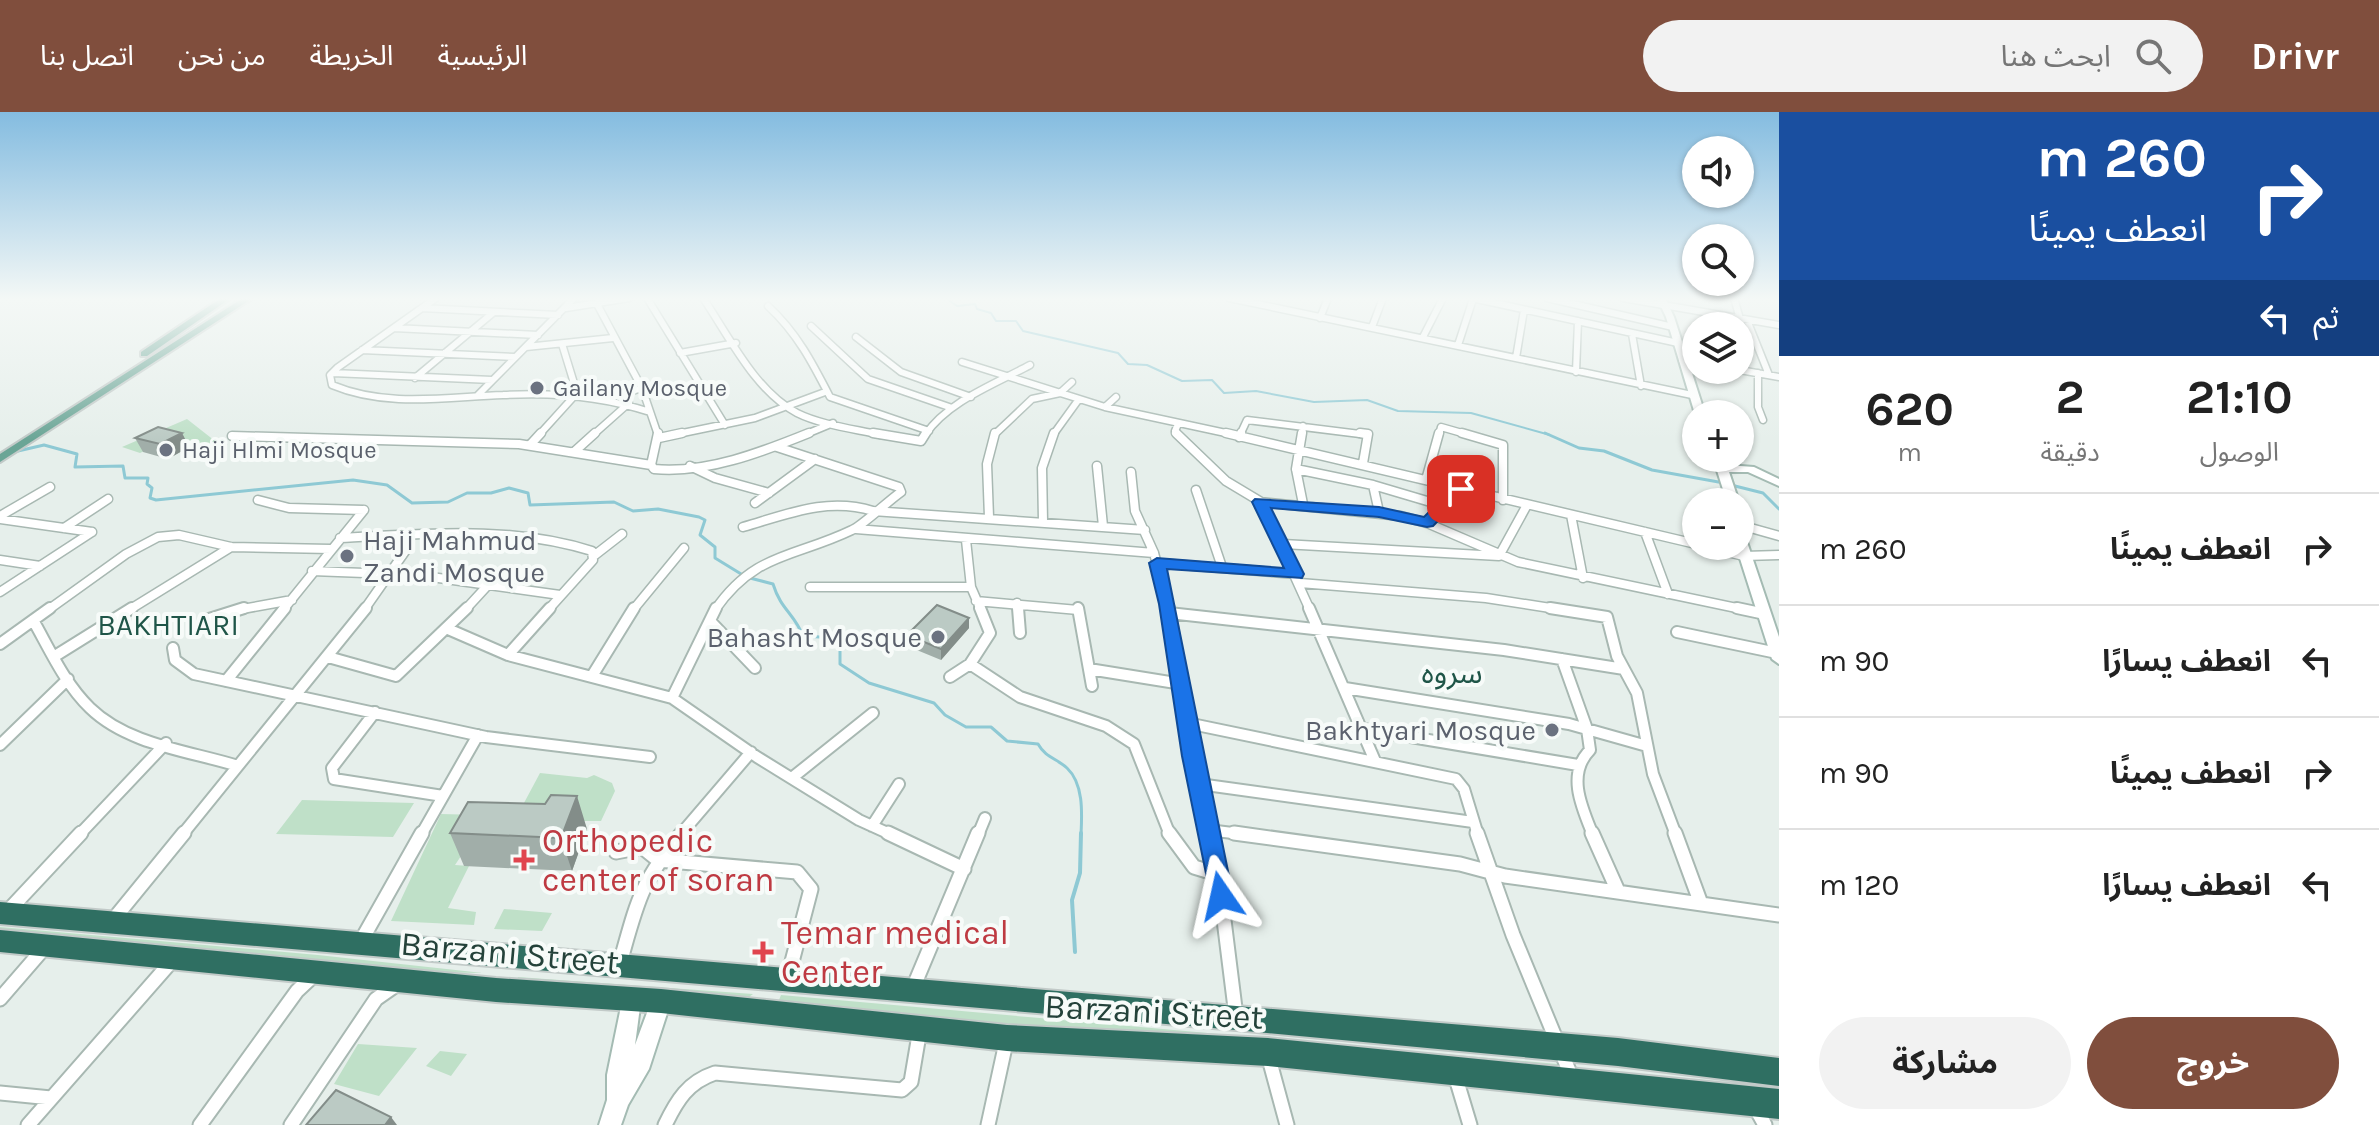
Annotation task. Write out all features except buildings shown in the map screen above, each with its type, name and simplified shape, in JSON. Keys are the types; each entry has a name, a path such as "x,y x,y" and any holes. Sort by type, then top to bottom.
{"highway":[{"name":"Barzani Street","path":"3,913 1236,1017 1558,1046 1779,1072"},
{"name":"Barzani Street","path":"0,941 405,978 496,990 661,1001 1007,1038 1268,1052 1765,1102"},
{"path":"496,990 511,957"},
{"path":"763,1014 778,980"}],"main road":[{"path":"0,448 157,345"},
{"path":"0,459 175,345"},
{"path":"87,392 100,393"}],"street":[{"path":"369,345 333,373 329,381 332,385 361,395 418,399 477,396 605,399 629,403 650,412"},
{"path":"415,378 457,345"},
{"path":"477,396 526,347 547,345"},
{"path":"530,445 577,393 562,345"},
{"path":"617,345 642,388 659,438 651,465"},
{"path":"675,345 725,425"},
{"path":"680,353 723,345"},
{"path":"737,345 763,385 799,414 905,441 921,441 935,420 952,408 1030,365"},
{"path":"804,345 825,392 843,404 929,431"},
{"path":"832,345 868,379 952,408"},
{"path":"867,345 901,372 971,397"},
{"path":"1459,345 1692,395"},
{"path":"1516,358 1518,345"},
{"path":"1576,372 1577,345"},
{"path":"1634,345 1641,386"},
{"path":"1679,345 1682,360"},
{"path":"1756,345 1769,375"},
{"path":"362,350 515,357"},
{"path":"962,362 1105,407 1363,463 1503,500 1682,541"},
{"path":"1754,372 1779,377"},
{"path":"333,373 492,380"},
{"path":"1758,373 1758,407 1763,420"},
{"path":"989,517 987,464 994,434 1032,399 1060,393 1072,382"},
{"path":"1689,384 1694,400"},
{"path":"605,399 642,388"},
{"path":"659,438 772,412 784,404 825,392"},
{"path":"1105,407 1116,397"},
{"path":"1043,521 1041,466 1045,445 1079,399"},
{"path":"574,452 629,403"},
{"path":"1239,437 1247,420 1368,434 1363,463"},
{"path":"232,436 530,445 651,465 660,471 777,447 833,423"},
{"path":"1178,424 1175,431 1179,437 1226,481 1260,502 1379,512 1427,523 1499,556 1583,578 1668,594 1771,622"},
{"path":"1303,426 1296,469 1303,504"},
{"path":"1426,480 1441,427 1469,433 1503,445 1503,500"},
{"path":"672,698 710,621 738,577 753,568 856,529 873,511 897,498 901,492 899,487 777,447"},
{"path":"755,503 815,459"},
{"path":"690,466 715,478 769,493"},
{"path":"1097,466 1103,526"},
{"path":"1754,467 1779,483"},
{"path":"1296,469 1373,485 1444,506"},
{"path":"1754,470 1779,477"},
{"path":"1131,472 1135,511 1156,558 1169,613 1217,874 1236,1017"},
{"path":"1373,485 1379,512"},
{"path":"0,517 50,487"},
{"path":"1427,523 1461,489"},
{"path":"1196,490 1222,567"},
{"path":"64,528 108,499"},
{"path":"226,681 364,510 289,508 258,500"},
{"path":"743,527 824,502 856,504 873,511 1145,530"},
{"path":"1260,502 1283,544 1375,761"},
{"path":"1499,556 1527,505"},
{"path":"1571,515 1583,578"},
{"path":"0,517 92,532 0,592"},
{"path":"856,529 1156,558 1598,613 1607,617 1624,669 1637,693 1653,774 1700,901"},
{"path":"1754,529 1779,536"},
{"path":"1645,532 1668,594"},
{"path":"508,655 595,555 622,534"},
{"path":"0,644 126,554 158,537 179,535 231,547 331,549"},
{"path":"340,538 536,535 578,546 595,555"},
{"path":"950,677 970,664 990,633 971,587 966,540"},
{"path":"1283,544 1499,556"},
{"path":"55,656 231,547"},
{"path":"592,676 637,603 684,548"},
{"path":"111,923 328,657 392,574 406,550"},
{"path":"1754,556 1779,555"},
{"path":"0,560 41,566"},
{"path":"1677,632 1778,656 1771,622 1746,560"},
{"path":"312,571 392,574 560,595"},
{"path":"328,657 396,676 448,629 488,585"},
{"path":"810,587 971,587"},
{"path":"206,620 250,606 292,600"},
{"path":"976,601 1078,608 1092,686"},
{"path":"1017,603 1020,633"},
{"path":"1169,613 1624,669"},
{"path":"33,620 68,679 100,716 132,732 238,766"},
{"path":"710,621 755,668"},
{"path":"448,629 508,655 672,698 751,752 872,826 964,869"},
{"path":"173,648 175,660 194,674 478,735 650,757"},
{"path":"1562,659 1587,729 1590,750 1578,765 1576,779 1597,848 1617,889"},
{"path":"970,664 1002,689 1050,710 1107,724 1134,744 1171,839 1194,867 1217,874"},
{"path":"1089,669 1182,684"},
{"path":"0,745 68,679"},
{"path":"1345,688 1587,729 1647,746"},
{"path":"375,712 332,768 334,779 443,796"},
{"path":"793,777 873,713"},
{"path":"1187,723 1456,779 1464,789 1487,871 1574,1084"},
{"path":"1363,729 1578,765"},
{"path":"359,944 478,735"},
{"path":"3,913 166,743"},
{"path":"619,966 641,889 658,860 751,752"},
{"path":"872,826 899,784"},
{"path":"1199,784 1473,822"},
{"path":"911,991 985,818"},
{"path":"1208,830 1460,864 1487,871 1779,915"},
{"path":"616,852 642,847 658,860 797,872 811,889 778,980"},
{"path":"0,999 47,945"},
{"path":"28,1125 154,977 177,957"},
{"path":"200,1125 297,991 318,971"},
{"path":"291,1125 376,999 405,978"},
{"path":"618,1100 615,1078 632,1021 631,999"},
{"path":"610,1125 618,1100 638,1069 661,1001"},
{"path":"665,1125 684,1089 697,1078 715,1073 902,1090 911,1082 920,1029"},
{"path":"989,1124 1007,1038"},
{"path":"1268,1052 1287,1125"},
{"path":"1453,1071 1470,1125"},
{"path":"0,1093 51,1098"},
{"path":"1765,1102 1765,1125"}],"green space":[{"path":"187,419 215,441 200,449 165,441 140,453 122,447"},
{"path":"540,773 587,778 594,775 612,783 615,791 601,821 562,821 475,835 455,865 469,866 448,908 476,912 474,925 391,921 441,814 517,816"},
{"path":"302,800 414,803 393,837 276,834"},
{"path":"504,909 552,913 542,931 494,929"},
{"path":"0,927 483,973 425,972 0,933"},
{"path":"518,977 753,994 749,997 544,983 517,980"},
{"path":"781,995 1557,1064 1563,1067 1562,1072 999,1025 779,1000"},
{"path":"358,1044 417,1048 379,1096 334,1084"},
{"path":"440,1051 467,1054 451,1076 426,1066"}],"waterway":[{"path":"1085,345 1118,353 1128,364 1147,365 1182,381 1212,380 1224,393 1256,391 1314,402 1367,400 1398,411 1471,413 1549,435"},
{"path":"1545,433 1549,435"},
{"path":"1549,435 1579,448 1604,451 1652,470 1724,483"},
{"path":"18,451 44,445 77,454 75,467 123,466 125,478 148,478 147,484 152,488 150,498 156,500 353,480 387,485 412,503 448,502 467,493 491,493 509,488 528,493 530,505 614,502 633,511 658,509 699,517 705,520 700,535 715,547 715,558 746,577 773,584 803,636 836,638 840,642 840,664 869,683 934,703 945,715 966,727 991,727 1007,741 1038,744 1073,775 1079,791 1081,833"},
{"path":"1731,485 1763,493 1779,509"},
{"path":"1075,952 1072,900 1080,873 1081,833"}],"place":[{"name":"Gailany Mosque","path":"537,388"},
{"name":"Haji Hlmi Mosque","path":"166,450"},
{"name":"Haji Mahmud Zandi Mosque","path":"347,556"},
{"name":"Bahasht Mosque","path":"938,637"},
{"name":"Bakhtyari Mosque","path":"1552,730"},
{"name":"Orthopedic center of soran","path":"524,860"},
{"name":"Temar medical Center","path":"763,952"}],"district":[{"name":"BAKHTIARI","path":"168,625"},
{"name":"سروە","path":"1452,673"}],"route":[{"path":"1221,896 1192,756 1168,604 1157,563 1296,574 1260,502 1379,512 1427,523 1461,489"}]}
